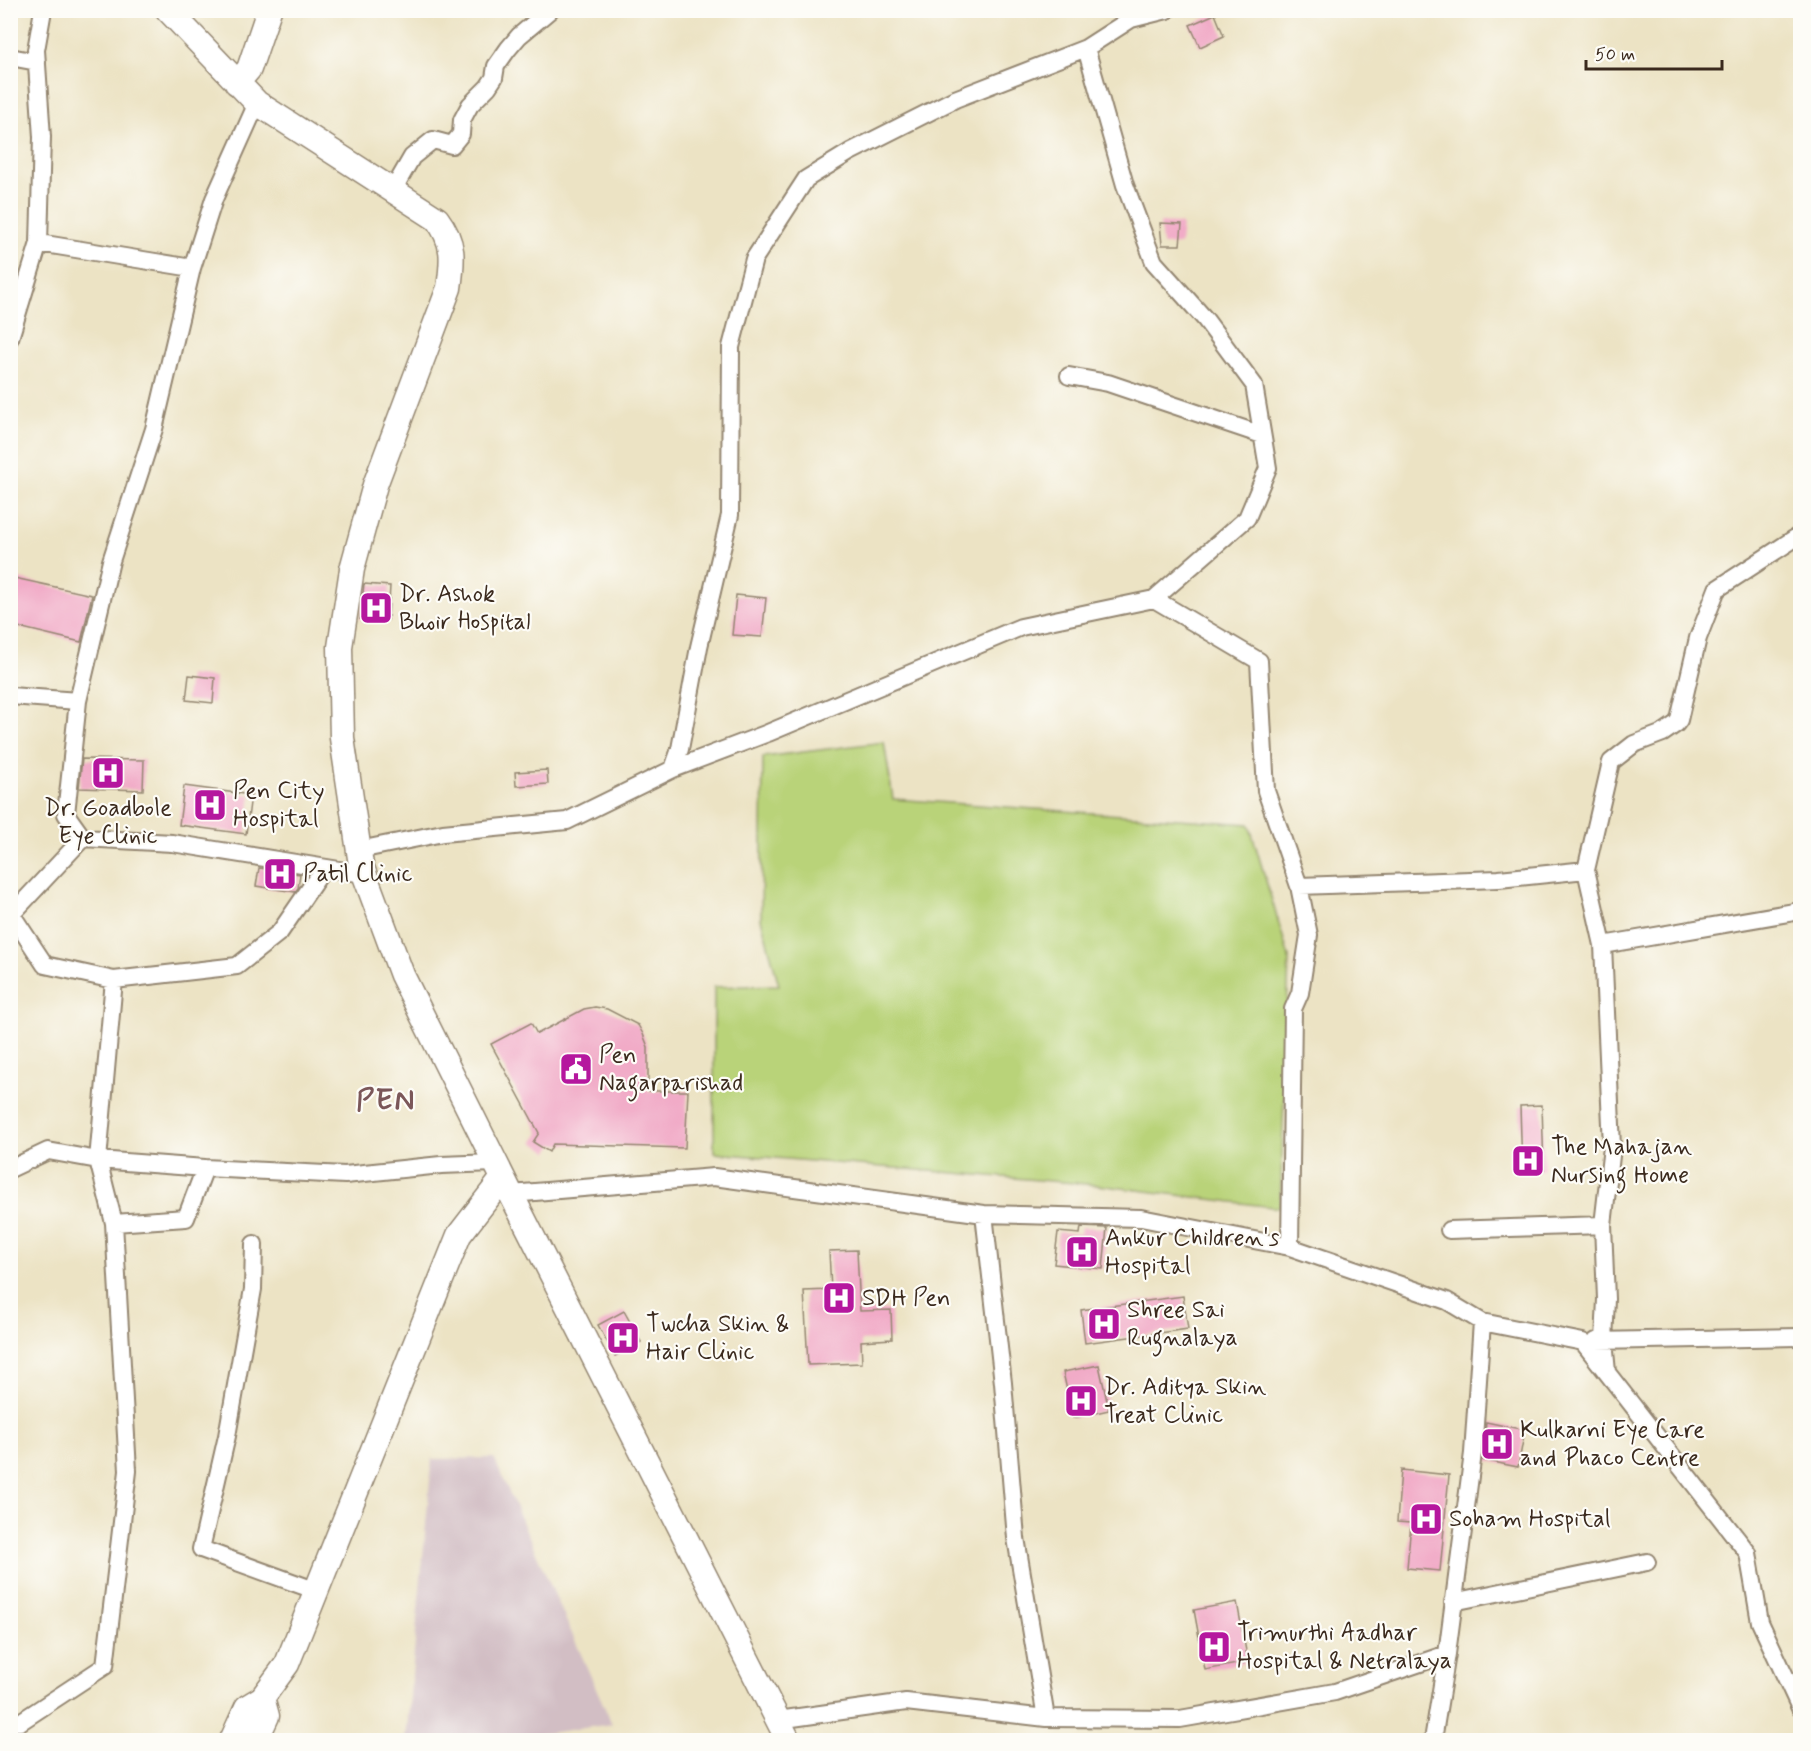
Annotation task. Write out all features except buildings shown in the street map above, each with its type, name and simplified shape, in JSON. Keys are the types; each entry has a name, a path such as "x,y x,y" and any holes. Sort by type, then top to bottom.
{"main road":[{"path":"168,10 257,103 437,219 446,231 453,256 449,288 375,485 352,569 339,647 342,738 361,865 402,975 783,1730"},
{"path":"237,83 249,69 269,10"},
{"path":"232,1740 247,1707 262,1698 287,1664 459,1235 503,1178"},
{"path":"256,1740 267,1716 262,1698"}],"street":[{"path":"10,338 39,243 42,137 36,50 44,10"},
{"path":"393,190 412,157 433,140 452,145 461,134 462,120 470,105 488,87 494,78 496,66 508,49 519,36 550,10"},
{"path":"673,769 680,749 699,647 730,515 731,347 754,259 806,179 850,152 955,99 1086,48 1129,15 1167,10"},
{"path":"359,850 443,833 567,821 673,769 768,733 1021,627 1154,599 1247,518 1268,468 1254,385 1205,319 1154,262 1125,184 1086,48"},
{"path":"10,57 37,62"},
{"path":"83,838 66,814 78,701 111,561 154,429 192,268 214,199 257,103"},
{"path":"39,243 192,268"},
{"path":"1069,376 1108,383 1262,435"},
{"path":"1607,1373 1604,1341 1606,1299 1603,1225 1612,1147 1603,945 1586,870 1611,762 1634,744 1663,733 1679,720 1698,638 1717,589 1800,535"},
{"path":"1154,599 1260,661 1266,790 1299,886 1309,935 1300,993 1293,1009 1290,1247"},
{"path":"10,696 78,701"},
{"path":"83,838 172,843 364,874"},
{"path":"83,838 11,916 45,965 114,980 237,966 280,932 324,868"},
{"path":"1299,886 1498,879 1586,870"},
{"path":"1603,945 1800,911"},
{"path":"10,1722 21,1722 105,1666 128,1470 114,1223 98,1160 114,980"},
{"path":"10,1169 48,1151 98,1160 345,1175 441,1165 503,1178 714,1177 984,1214 1141,1218 1290,1247 1447,1301 1482,1322 1583,1342 1800,1337"},
{"path":"114,1223 186,1218 205,1168"},
{"path":"984,1214 1003,1383 1016,1538 1046,1718"},
{"path":"1449,1230 1603,1225"},
{"path":"254,1244 253,1289 227,1436 201,1549 317,1591"},
{"path":"1433,1740 1447,1654 1473,1453 1482,1322"},
{"path":"1583,1342 1748,1553 1760,1622 1800,1708"},
{"path":"1453,1602 1647,1562"},
{"path":"783,1730 906,1702 1046,1718 1180,1719 1335,1692 1447,1654"}],"shaded area":[{"path":"494,1458 612,1724 500,1740 406,1740 432,1459"}],"green space":[{"path":"884,742 893,799 1249,824 1289,957 1280,1208 1098,1185 714,1153 714,987 779,985 761,919 763,757"}],"place":[{"name":"Dr. Ashok Bhoir Hospital","path":"376,608"},
{"name":"Dr. Goadbole Eye Clinic","path":"108,773"},
{"name":"Pen City Hospital","path":"210,805"},
{"name":"Patil Clinic","path":"280,874"},
{"name":"Pen Nagarparishad","path":"576,1069"},
{"name":"The Mahajan Nursing Home","path":"1528,1161"},
{"name":"Ankur Children's Hospital","path":"1082,1252"},
{"name":"SDH Pen","path":"839,1298"},
{"name":"Shree Sai Rugnalaya","path":"1104,1324"},
{"name":"Twcha Skin & Hair Clinic","path":"623,1338"},
{"name":"Dr. Aditya Skin Treat Clinic","path":"1081,1401"},
{"name":"Kulkarni Eye Care and Phaco Centre","path":"1497,1444"},
{"name":"Soham Hospital","path":"1426,1519"},
{"name":"Trimurthi Aadhar Hospital & Netralaya","path":"1214,1647"}],"district":[{"name":"PEN","path":"386,1100"}]}
